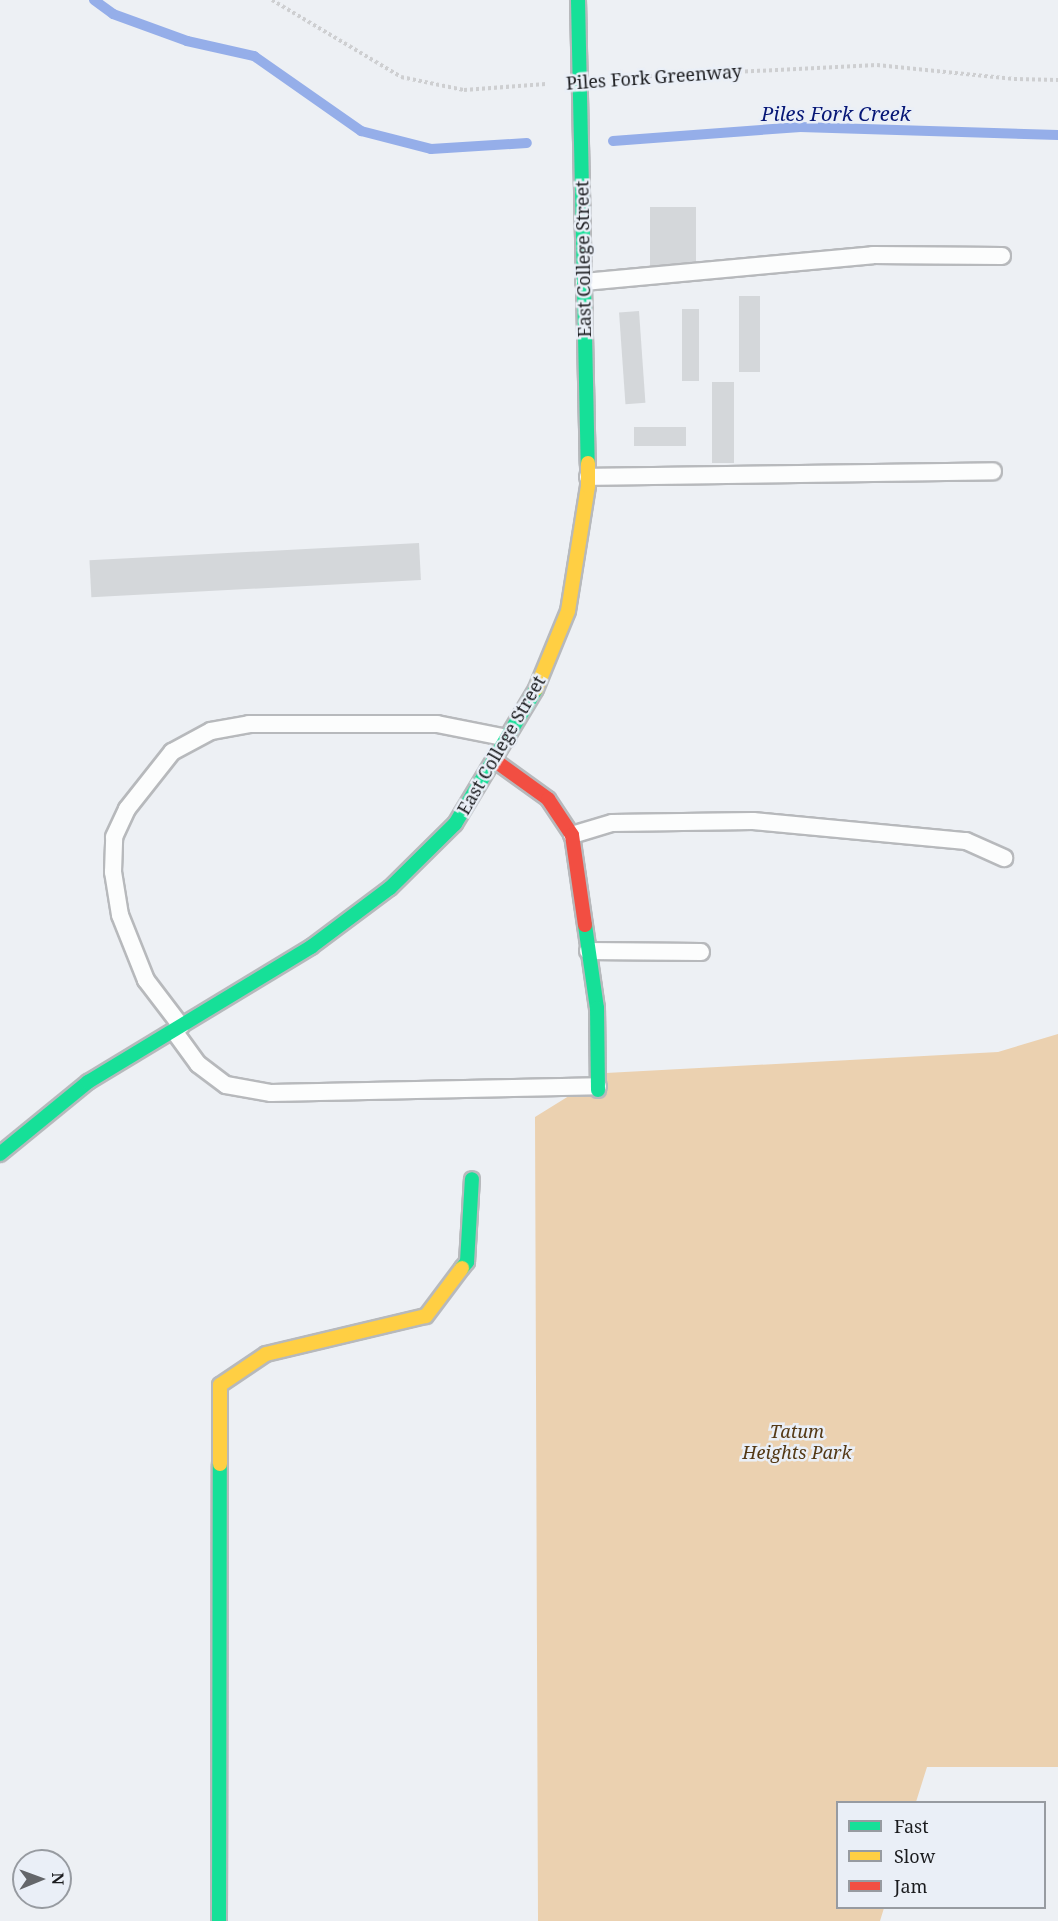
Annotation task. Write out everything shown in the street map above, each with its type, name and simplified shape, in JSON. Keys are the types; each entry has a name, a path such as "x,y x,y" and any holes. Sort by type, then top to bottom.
{"street":[{"name":"East College Street","path":"0,1154 88,1082 311,947 390,888 455,824 534,695 568,610 588,477 578,0"},
{"path":"494,760 548,799 572,835 597,1008 598,1088"},
{"path":"219,1921 220,1385 266,1354 426,1316 467,1262 472,1179"}],"lane":[{"path":"584,282 873,255 1002,256"},
{"path":"588,477 993,471"},
{"path":"508,738 437,724 249,724 211,731 172,752 127,809 114,837 113,872 120,915 146,980 178,1028 198,1064 226,1084 271,1093 598,1088"},
{"path":"572,835 612,823 753,821 966,841 1004,858"},
{"path":"588,951 701,952"}],"path":[{"name":"Piles Fork Greenway","path":"272,0 401,77 465,90 713,70 801,72 877,65 1014,80 1058,80"}],"green space":[{"name":"Tatum Heights Park","path":"1058,1034 1058,1767 927,1767 916,1801 836,1801 836,1909 884,1909 880,1921 538,1921 535,1117 606,1073 998,1052"}],"building":[{"path":"650,207 696,207 696,267 650,267"},
{"path":"739,296 760,296 760,372 739,372"},
{"path":"682,309 699,309 699,381 682,381"},
{"path":"639,311 645,403 625,404 619,312"},
{"path":"712,382 734,382 734,463 712,463"},
{"path":"634,427 686,427 686,446 634,446"},
{"path":"419,543 421,580 91,597 89,560"}],"waterway":[{"name":"Piles Fork Creek","path":"94,0 113,14 187,41 254,56 361,131 431,149 527,143"},
{"name":"Piles Fork Creek","path":"613,141 800,127 1058,135"}],"traffic: fast":[{"path":"578,0 588,463"},
{"path":"0,1154 88,1082 311,947 390,888 455,824 536,689"},
{"path":"585,925 597,1008 598,1090"},
{"path":"462,1268 467,1262 472,1179"},
{"path":"219,1921 220,1464"}],"traffic: slow":[{"path":"536,689 568,611 588,486 588,463"},
{"path":"220,1464 220,1385 266,1354 426,1316 462,1268"}],"traffic: jam":[{"path":"494,760 548,799 572,835 585,925"}]}
